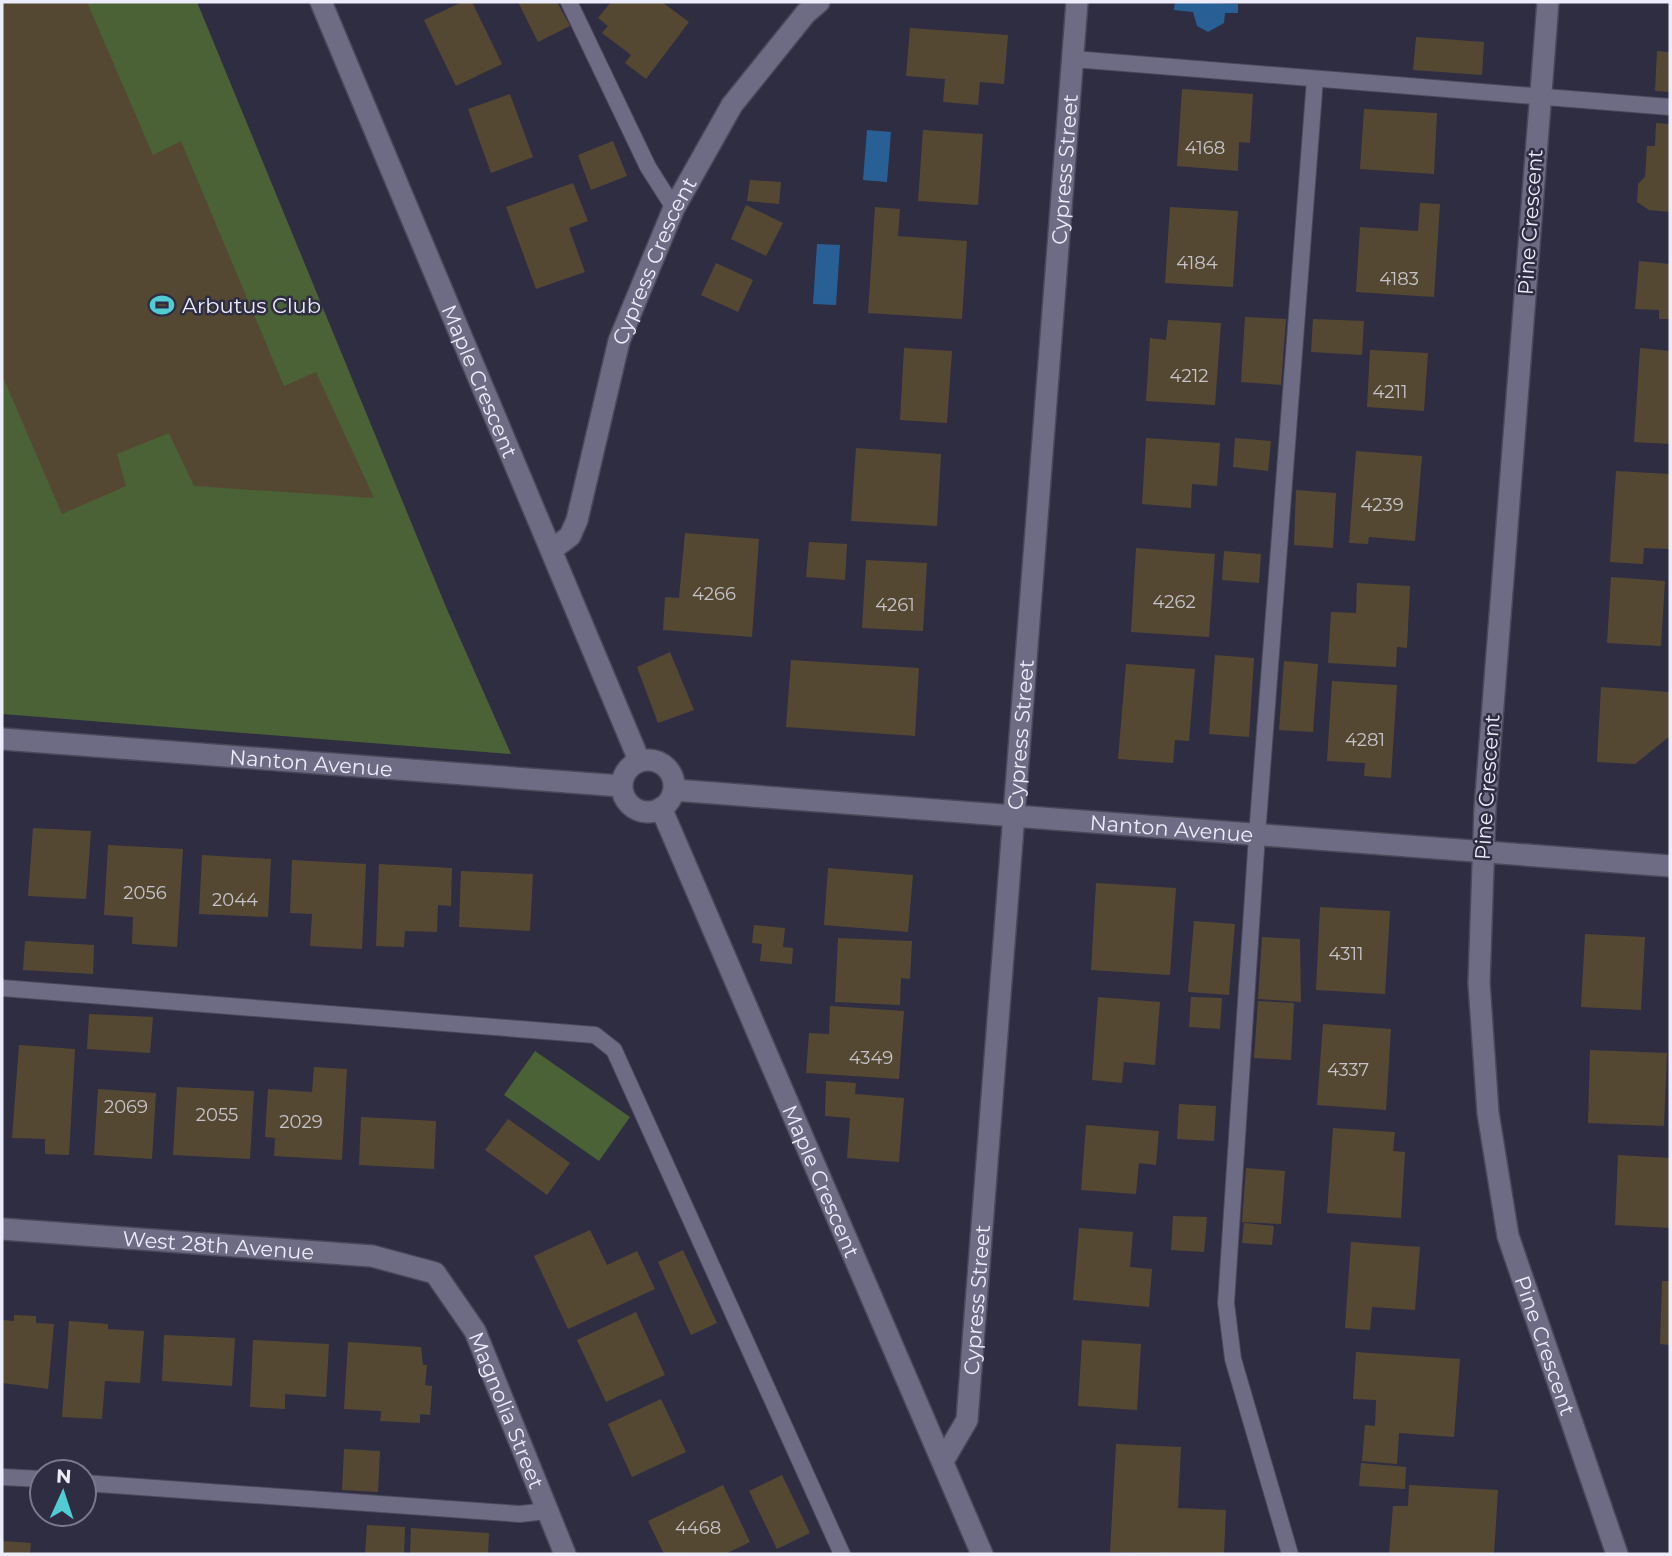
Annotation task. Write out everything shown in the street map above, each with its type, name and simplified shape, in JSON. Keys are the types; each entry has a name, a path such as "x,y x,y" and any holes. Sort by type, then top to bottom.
{"street":[{"name":"Maple Crescent","path":"321,2 553,549 639,760"},
{"name":"Cypress Crescent","path":"553,549 570,536 577,520 620,341 674,208 732,105 806,13 819,2"},
{"name":"Cypress Street","path":"943,1461 967,1420 1077,2"},
{"name":"Pine Crescent","path":"1548,2 1482,852 1479,983 1488,1113 1508,1236 1618,1554"},
{"name":"Nanton Avenue","path":"2,739 621,786"},
{"path":"639,760 657,761 671,772 674,790 671,798 661,808 652,812 635,809 628,803 621,786 626,771 639,760"},
{"name":"Nanton Avenue","path":"674,790 1670,866"},
{"name":"Maple Crescent","path":"661,808 982,1554"},
{"name":"West 28th Avenue","path":"2,1229 372,1256 435,1273"},
{"name":"Magnolia Street","path":"435,1273 475,1331 565,1554"}],"lane":[{"path":"569,2 648,167 674,208"},
{"path":"1073,59 1670,107"},
{"path":"1290,1554 1233,1359 1226,1303 1257,835 1315,79"},
{"path":"2,988 595,1035 614,1051 842,1554"},
{"path":"2,1476 28,1478"},
{"path":"98,1484 520,1514 547,1511"}],"green space":[{"name":"Arbutus Club","path":"2,2 197,2 446,607 511,754 2,714"},
{"path":"535,1051 630,1117 599,1161 504,1095"}],"water":[{"path":"1175,2 1238,4 1238,13 1225,13 1224,23 1208,32 1197,26 1193,12 1174,10"},
{"path":"867,130 891,132 887,182 863,180"},
{"path":"817,244 840,245 836,305 813,304"}],"building":[{"path":"2,2 87,2 153,155 181,141 284,386 316,372 374,498 194,486 169,433 117,454 126,486 62,514 2,375"},
{"path":"462,2 472,2 502,64 456,86 424,20"},
{"path":"518,2 557,2 570,26 538,42"},
{"path":"611,2 662,2 689,22 646,79 625,63 631,55 602,33 608,26 598,18"},
{"path":"910,28 1008,35 1004,84 980,82 978,105 943,102 945,79 906,76"},
{"path":"1416,37 1484,42 1482,75 1413,70"},
{"path":"1657,51 1670,52 1670,92 1655,91"},
{"path":"1182,89 1253,94 1250,143 1239,142 1238,171 1177,166"},
{"path":"510,94 533,157 491,173 468,109"},
{"path":"1364,109 1437,113 1434,174 1360,169"},
{"path":"1656,123 1670,124 1670,212 1649,210 1637,202 1638,184 1645,177 1647,146 1655,146"},
{"path":"923,130 983,134 978,205 918,201"},
{"path":"613,141 627,176 591,190 578,155"},
{"path":"750,180 781,182 779,204 747,201"},
{"path":"573,183 588,221 569,228 585,272 536,289 506,207"},
{"path":"1420,203 1440,204 1434,297 1356,292 1360,227 1418,231"},
{"path":"746,205 783,223 766,256 731,239"},
{"path":"875,207 900,209 898,236 967,241 962,319 868,313"},
{"path":"1170,207 1238,211 1233,287 1165,283"},
{"path":"1639,261 1670,264 1670,319 1659,319 1659,310 1635,309"},
{"path":"716,263 753,280 738,312 701,295"},
{"path":"1245,317 1286,319 1281,385 1241,382"},
{"path":"1313,319 1364,321 1362,355 1311,352"},
{"path":"1168,320 1221,323 1215,405 1146,401 1150,338 1166,340"},
{"path":"904,348 952,351 947,423 900,420"},
{"path":"1640,348 1670,351 1670,444 1634,442"},
{"path":"1370,350 1428,353 1424,411 1367,407"},
{"path":"1146,438 1220,443 1217,486 1192,484 1191,508 1142,504"},
{"path":"1235,438 1271,441 1268,471 1233,467"},
{"path":"856,448 941,454 937,526 851,521"},
{"path":"1356,451 1422,456 1415,541 1369,537 1368,544 1349,543"},
{"path":"1616,471 1670,474 1670,549 1644,548 1643,564 1610,562"},
{"path":"1296,490 1336,493 1333,548 1294,545"},
{"path":"685,533 759,539 752,637 663,630 665,597 679,598"},
{"path":"809,542 847,544 845,580 806,577"},
{"path":"1136,548 1215,554 1209,637 1131,632"},
{"path":"1224,551 1261,554 1259,583 1222,580"},
{"path":"866,560 927,563 923,631 862,628"},
{"path":"1611,577 1665,581 1661,646 1607,643"},
{"path":"1357,583 1410,586 1407,648 1397,647 1396,667 1328,663 1331,612 1356,613"},
{"path":"670,652 694,710 658,723 637,667"},
{"path":"1215,655 1254,658 1249,737 1209,734"},
{"path":"791,660 919,668 915,736 786,727"},
{"path":"1284,661 1318,664 1313,732 1279,730"},
{"path":"1126,664 1195,669 1189,741 1175,740 1173,763 1118,759"},
{"path":"1332,681 1397,685 1391,778 1364,776 1365,763 1327,761"},
{"path":"1601,687 1670,692 1670,736 1635,764 1597,762"},
{"path":"33,828 91,831 86,899 28,896"},
{"path":"108,845 183,849 177,947 132,944 133,917 104,915"},
{"path":"202,855 271,859 268,917 199,914"},
{"path":"292,860 366,864 362,949 310,946 312,914 290,913"},
{"path":"379,864 452,868 451,906 438,905 437,932 405,931 404,947 376,946"},
{"path":"828,868 913,875 908,932 824,925"},
{"path":"461,871 533,874 530,931 459,927"},
{"path":"1096,883 1176,888 1170,975 1091,970"},
{"path":"1320,907 1390,911 1385,994 1316,990"},
{"path":"1194,921 1235,924 1229,995 1188,992"},
{"path":"754,925 785,928 783,947 793,948 792,964 760,961 762,944 752,943"},
{"path":"1585,934 1645,937 1641,1010 1581,1007"},
{"path":"1262,937 1300,939 1301,1002 1258,999"},
{"path":"838,938 912,941 910,979 901,978 900,1005 835,1002"},
{"path":"25,941 94,945 93,974 23,970"},
{"path":"1098,997 1160,1002 1155,1065 1124,1062 1122,1083 1092,1080"},
{"path":"1191,997 1222,998 1220,1029 1189,1027"},
{"path":"1258,1001 1294,1003 1291,1060 1254,1058"},
{"path":"830,1006 904,1011 899,1079 806,1073 809,1033 829,1034"},
{"path":"89,1014 153,1017 150,1053 87,1049"},
{"path":"1323,1024 1391,1029 1386,1110 1317,1105"},
{"path":"19,1045 75,1049 69,1155 45,1154 45,1139 12,1138"},
{"path":"1590,1050 1667,1053 1664,1126 1588,1123"},
{"path":"314,1067 347,1069 342,1160 274,1156 275,1138 265,1137 268,1089 312,1092"},
{"path":"826,1081 856,1083 855,1094 904,1098 899,1162 847,1158 850,1118 825,1116"},
{"path":"177,1087 254,1091 250,1159 173,1155"},
{"path":"98,1089 156,1093 152,1159 94,1155"},
{"path":"1179,1104 1216,1106 1214,1141 1177,1139"},
{"path":"361,1117 436,1121 434,1169 359,1165"},
{"path":"508,1119 570,1163 547,1195 485,1150"},
{"path":"1086,1125 1159,1131 1156,1165 1139,1163 1136,1194 1081,1190"},
{"path":"1333,1128 1395,1132 1393,1151 1405,1152 1401,1218 1327,1213"},
{"path":"1618,1155 1670,1158 1670,1228 1615,1225"},
{"path":"1246,1168 1285,1171 1281,1224 1242,1222"},
{"path":"1173,1216 1207,1217 1204,1252 1171,1250"},
{"path":"1244,1223 1274,1226 1272,1245 1242,1243"},
{"path":"1079,1228 1133,1232 1130,1267 1152,1269 1149,1307 1073,1300"},
{"path":"590,1230 607,1265 637,1251 655,1289 568,1329 534,1256"},
{"path":"1351,1242 1420,1247 1415,1310 1372,1307 1370,1330 1345,1328"},
{"path":"683,1250 717,1323 691,1335 658,1262"},
{"path":"1662,1281 1670,1281 1670,1345 1660,1344"},
{"path":"636,1312 665,1375 606,1402 577,1340"},
{"path":"14,1315 36,1316 36,1323 54,1324 48,1389 2,1383 2,1320 14,1321"},
{"path":"69,1321 108,1324 108,1329 144,1331 140,1383 105,1381 102,1419 62,1417"},
{"path":"164,1335 235,1338 232,1386 162,1381"},
{"path":"253,1340 329,1344 326,1397 285,1394 285,1409 250,1407"},
{"path":"1082,1340 1141,1344 1137,1410 1078,1406"},
{"path":"348,1342 421,1347 423,1365 427,1365 425,1385 432,1386 430,1415 420,1414 420,1423 380,1421 381,1411 344,1409"},
{"path":"1356,1352 1460,1359 1454,1437 1399,1433 1397,1464 1362,1461 1365,1425 1375,1426 1376,1400 1353,1399"},
{"path":"661,1399 686,1452 632,1477 608,1424"},
{"path":"1116,1444 1181,1447 1178,1508 1226,1510 1224,1554 1110,1552"},
{"path":"344,1449 380,1451 378,1492 342,1490"},
{"path":"1361,1463 1406,1467 1405,1489 1359,1486"},
{"path":"782,1475 810,1533 777,1549 749,1491"},
{"path":"723,1485 750,1542 725,1554 664,1554 648,1521"},
{"path":"1409,1485 1498,1490 1494,1554 1389,1554 1393,1506 1408,1506"},
{"path":"367,1525 405,1527 404,1554 365,1554"},
{"path":"411,1528 489,1533 488,1554 410,1554"},
{"path":"2,1541 31,1543 30,1554 2,1554"}],"place":[{"name":"Arbutus Club","path":"162,305"}]}
